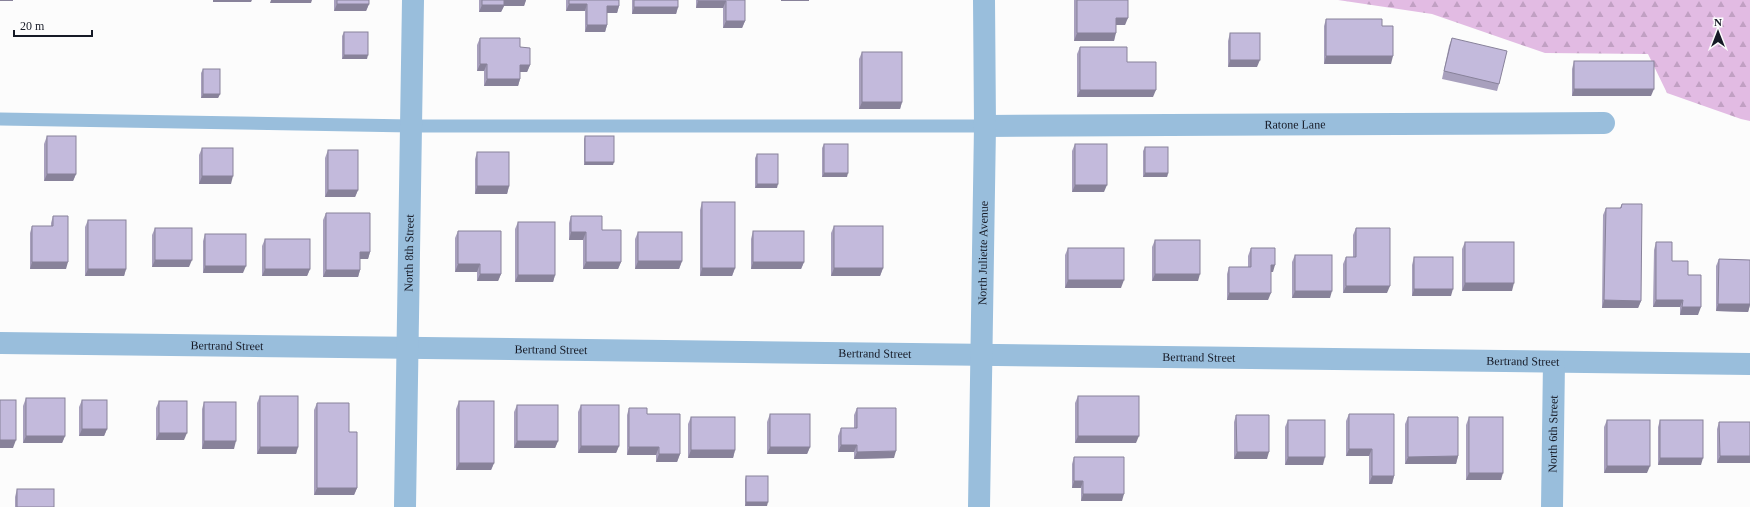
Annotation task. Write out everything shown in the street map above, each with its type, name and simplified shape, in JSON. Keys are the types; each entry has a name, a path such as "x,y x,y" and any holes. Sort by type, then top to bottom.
{"street":[{"name":"North 8th Street","path":"405,507 413,0"},
{"name":"North Juliette Avenue","path":"979,507 985,126 984,0"},
{"name":"Ratone Lane","path":"985,126 1604,123"},
{"name":"Bertrand Street","path":"0,343 1750,364"},
{"name":"North 6th Street","path":"1552,507 1554,362"}],"lane":[{"path":"0,119 411,126 985,126"}],"green space":[{"path":"1338,0 1750,0 1750,121 1667,93 1648,54 1545,53 1432,14"}],"building":[{"path":"337,0 369,0 369,4 337,4"},
{"path":"482,0 504,0 504,5 482,5"},
{"path":"569,0 619,0 619,6 607,6 607,25 587,25 587,4 569,4"},
{"path":"634,0 678,0 678,7 634,7"},
{"path":"698,0 745,0 745,21 726,21 726,1"},
{"path":"1077,0 1128,0 1128,18 1116,18 1116,33 1077,33"},
{"path":"1326,19 1382,19 1382,26 1393,26 1393,56 1326,56"},
{"path":"344,32 368,32 368,55 344,55"},
{"path":"1230,33 1260,33 1260,60 1230,60"},
{"path":"480,38 520,38 520,47 530,48 530,65 520,65 520,79 487,79 487,64 480,64"},
{"path":"1452,38 1507,51 1499,84 1444,71"},
{"path":"1080,47 1127,47 1127,62 1156,62 1156,90 1080,90"},
{"path":"862,52 902,52 902,102 862,102"},
{"path":"1574,61 1654,61 1654,89 1574,89"},
{"path":"203,69 220,69 220,94 203,94"},
{"path":"47,136 76,136 76,174 47,174"},
{"path":"585,136 614,136 614,162 585,162"},
{"path":"824,144 848,144 848,173 824,173"},
{"path":"1075,144 1107,144 1107,185 1075,185"},
{"path":"1145,147 1168,147 1168,173 1145,173"},
{"path":"202,148 233,148 233,176 202,176"},
{"path":"328,150 358,150 358,190 328,190"},
{"path":"477,152 509,152 509,186 477,186"},
{"path":"757,154 778,154 778,184 757,184"},
{"path":"702,202 735,202 735,268 702,268"},
{"path":"1622,204 1642,204 1641,301 1604,300 1606,208 1621,208"},
{"path":"326,213 370,213 370,252 360,252 360,270 326,270"},
{"path":"53,216 68,216 68,262 32,262 32,226 53,226"},
{"path":"571,216 602,216 602,230 621,230 621,262 586,262 586,232 571,232"},
{"path":"88,220 126,220 126,269 88,269"},
{"path":"518,222 555,222 555,275 518,275"},
{"path":"834,226 883,226 883,268 834,268"},
{"path":"155,228 192,228 192,260 155,260"},
{"path":"1356,228 1390,228 1390,286 1346,286 1346,257 1356,257"},
{"path":"458,231 501,231 501,274 480,274 480,264 458,264"},
{"path":"753,231 804,231 804,262 753,262"},
{"path":"638,232 682,232 682,261 638,261"},
{"path":"205,234 246,234 246,266 205,266"},
{"path":"265,239 310,239 310,269 265,269"},
{"path":"1155,240 1200,240 1200,274 1155,274"},
{"path":"1465,242 1514,242 1514,283 1465,283"},
{"path":"1656,242 1672,242 1672,261 1688,261 1688,275 1701,275 1701,307 1682,307 1683,300 1656,300"},
{"path":"1068,248 1124,248 1124,280 1068,280"},
{"path":"1251,248 1275,248 1275,265 1271,265 1271,293 1229,293 1229,267 1251,267"},
{"path":"1295,255 1332,255 1332,291 1295,291"},
{"path":"1414,257 1453,257 1453,289 1414,289"},
{"path":"1719,259 1750,260 1750,304 1718,304"},
{"path":"260,396 298,396 298,447 260,447"},
{"path":"1078,396 1139,396 1139,436 1078,436"},
{"path":"26,398 65,398 65,436 26,436"},
{"path":"0,400 16,400 16,440 0,440"},
{"path":"82,400 107,400 107,429 82,429"},
{"path":"159,401 187,401 187,433 159,433"},
{"path":"459,401 494,401 494,463 459,463"},
{"path":"204,402 236,402 236,441 204,441"},
{"path":"317,403 349,403 349,432 357,432 357,488 317,488"},
{"path":"517,405 558,405 558,441 517,441"},
{"path":"581,405 619,405 619,446 581,446"},
{"path":"629,408 647,408 647,414 680,414 680,454 659,454 659,447 629,447"},
{"path":"857,408 896,408 896,451 857,452 857,445 841,445 841,428 857,428"},
{"path":"770,414 810,414 810,447 770,447"},
{"path":"1349,414 1394,414 1394,476 1372,476 1372,449 1349,449"},
{"path":"1236,415 1269,415 1269,452 1237,452"},
{"path":"691,417 735,417 735,450 691,450"},
{"path":"1408,417 1458,417 1458,456 1408,457"},
{"path":"1469,417 1503,417 1503,473 1469,473"},
{"path":"1288,420 1325,420 1325,457 1288,457"},
{"path":"1607,420 1650,420 1650,466 1607,466"},
{"path":"1660,420 1703,420 1703,458 1660,458"},
{"path":"1719,422 1750,422 1750,456 1720,456"},
{"path":"1074,457 1124,457 1124,494 1083,494 1083,481 1074,481"},
{"path":"746,476 768,476 768,502 746,502"},
{"path":"17,489 54,489 54,507 17,507"}]}
